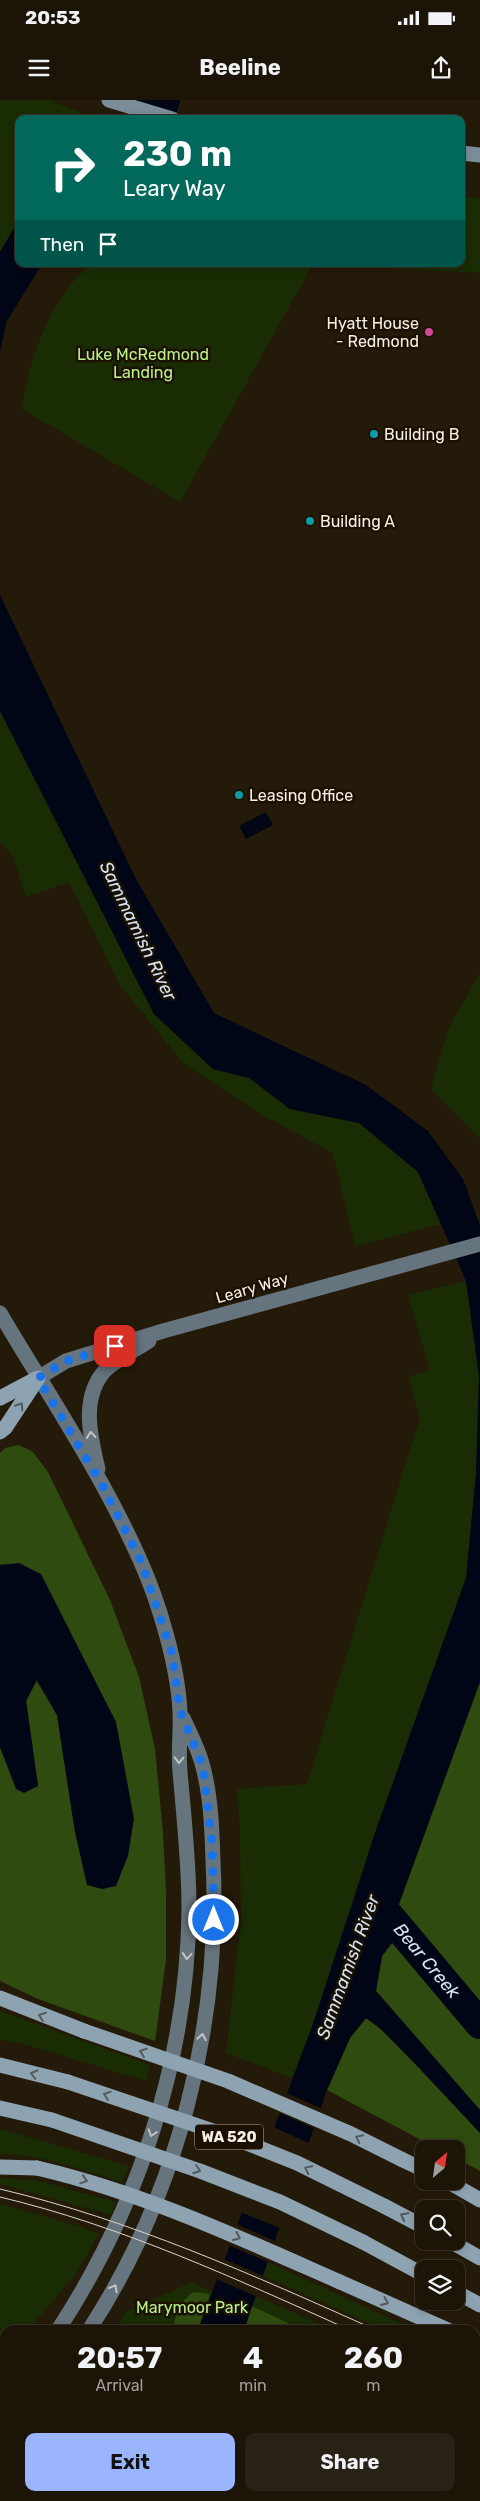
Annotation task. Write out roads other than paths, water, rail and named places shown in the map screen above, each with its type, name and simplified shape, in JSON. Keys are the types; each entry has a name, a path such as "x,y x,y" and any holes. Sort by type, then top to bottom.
{"highway":[{"path":"0,1398 38,1378"},
{"path":"0,1432 5,1428 38,1378"},
{"path":"0,1998 84,2031 228,2082 351,2134 415,2166"},
{"name":"WA 520","path":"0,2065 68,2082 243,2142 297,2164 415,2222"},
{"name":"WA 520","path":"0,2108 52,2120 253,2192 363,2242 415,2270"},
{"path":"0,2167 37,2168 74,2177 177,2211 437,2325"},
{"path":"463,2190 480,2200"},
{"path":"465,2250 480,2258"},
{"path":"465,2297 480,2306"}],"main road":[{"path":"109,100 159,115"},
{"path":"465,153 480,155"},
{"name":"Leary Way","path":"38,1378 66,1361 163,1331 480,1244"},
{"path":"0,1313 101,1483 141,1561 172,1653 180,1711 179,1770 187,1840 189,1911 184,1982 173,2052 156,2120 133,2187 104,2251 61,2325"},
{"path":"101,1483 92,1443 89,1406 96,1385 102,1373 163,1331"},
{"path":"92,2325 131,2256 162,2185 186,2111 204,2026 213,1940 212,1843 203,1766 180,1711"}],"water":[{"path":"135,100 181,100 175,115 130,115"},
{"path":"15,227 15,267 40,267 7,321 0,351 0,252"},
{"name":"Sammamish River","path":"0,595 136,879 214,1013 366,1085 428,1131 463,1179 480,1225 480,1682 399,1904 392,1943 382,1956 376,1991 480,2110 480,2133 380,2028 366,2018 350,2038 327,2090 246,2325 200,2325 312,2027 376,1830 466,1578 476,1474 479,1376 466,1281 418,1172 359,1123 290,1109 249,1078 213,1069 154,1014 0,711"},
{"path":"266,812 273,825 246,839 239,826"},
{"path":"19,1563 41,1574 116,1722 134,1819 128,1856 116,1886 102,1889 87,1885 75,1832 57,1715 37,1680 26,1701 38,1786 24,1793 16,1789 0,1747 0,1565"}],"waterway":[{"name":"Bear Creek","path":"374,1898 480,2024"}],"tram line":[{"path":"0,2189 97,2216 191,2250 365,2325"},
{"path":"0,2197 45,2209 134,2238 221,2273 339,2325"}],"place":[{"name":"Hyatt House - Redmond","path":"429,332"},
{"name":"Building B","path":"374,434"},
{"name":"Building A","path":"310,521"},
{"name":"Leasing Office","path":"239,795"}],"park label":[{"name":"Luke McRedmond Landing","path":"143,363"},
{"name":"Marymoor Park","path":"192,2307"}]}
